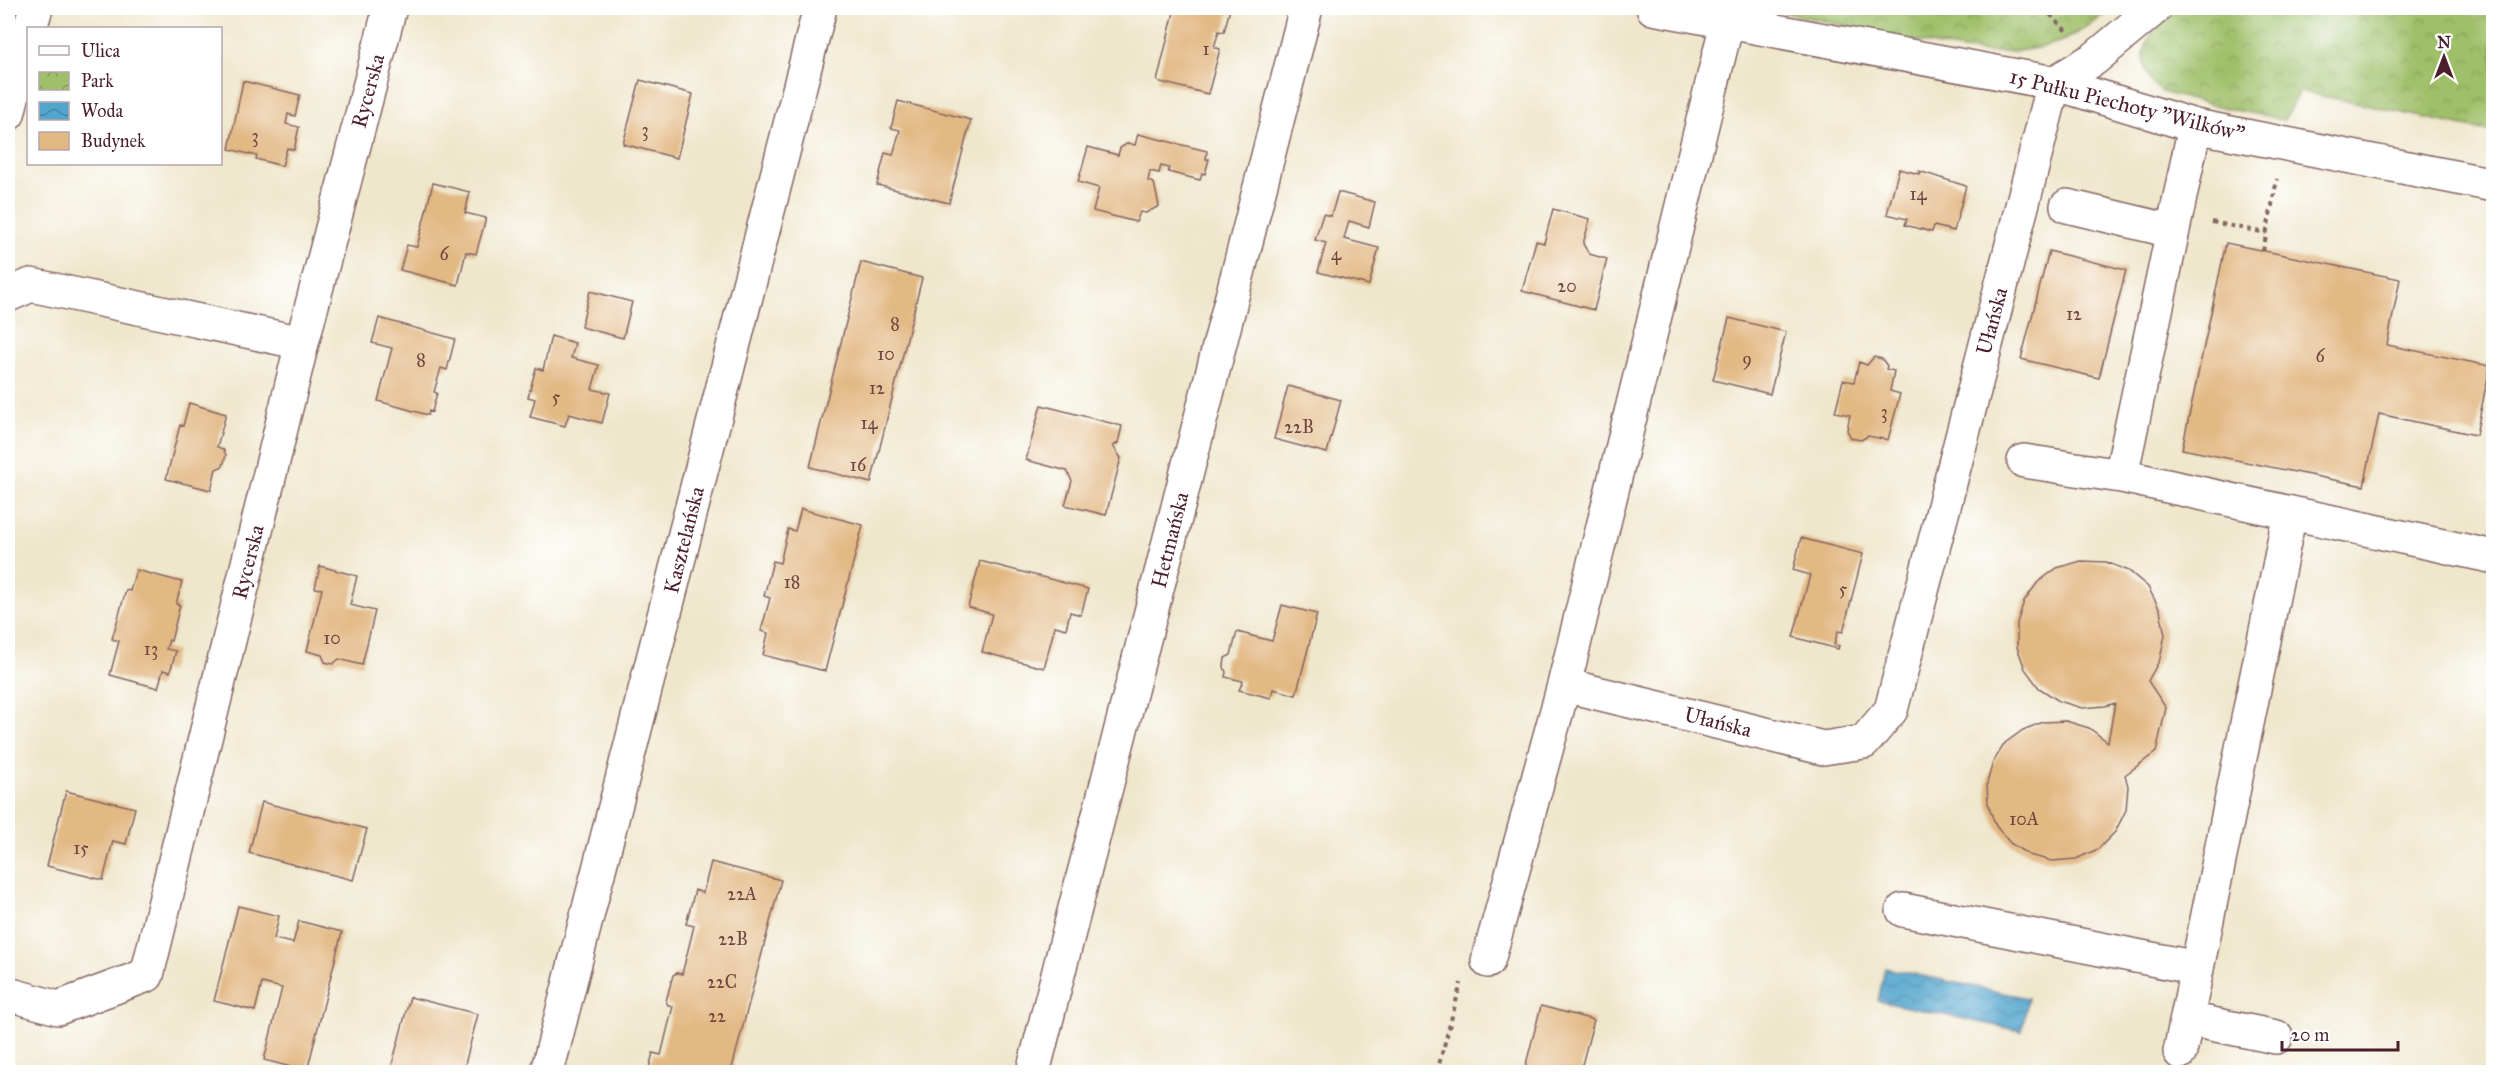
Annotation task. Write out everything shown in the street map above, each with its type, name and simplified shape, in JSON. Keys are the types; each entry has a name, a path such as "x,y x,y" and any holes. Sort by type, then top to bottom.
{"street":[{"path":"30,27 36,8"},
{"name":"Rycerska","path":"8,994 58,1008 147,975 302,343 390,8"},
{"name":"Kasztelańska","path":"547,1072 820,8"},
{"name":"Hetmańska","path":"1034,1072 1306,8"},
{"name":"15 Pułku Piechoty \"Wilków\"","path":"1653,8 2054,83 2194,126 2493,185"},
{"path":"2054,83 2094,59 2155,8"},
{"path":"1488,961 1564,685 1727,23"},
{"path":"8,114 27,38"},
{"name":"Ułańska","path":"1564,685 1823,748 1864,742 1891,710 2054,83"},
{"path":"2121,476 2194,126"},
{"path":"2067,206 2174,223"},
{"path":"8,295 31,285 302,343"},
{"path":"2024,461 2121,476 2493,557"},
{"path":"2180,1052 2290,513"},
{"path":"1903,910 2197,968"},
{"path":"2187,1019 2276,1037"}],"path":[{"path":"2263,251 2285,143"},
{"path":"2174,223 2266,233"}],"green space":[{"path":"1762,8 2115,8 2079,32 2056,43 2034,49 1991,52 1927,44"},
{"path":"2181,8 2493,8 2493,132 2299,91 2284,120 2165,93 2150,80 2144,64 2145,47 2156,29"}],"water":[{"path":"1885,968 2028,998 2022,1031 1878,1001"}],"building":[{"path":"1175,8 1230,9 1224,32 1219,31 1214,47 1220,49 1208,94 1157,81"},
{"path":"640,80 693,94 677,158 623,144"},
{"path":"243,81 300,95 295,116 288,114 286,124 299,127 294,150 287,148 282,166 256,159 257,156 229,149"},
{"path":"898,101 971,120 949,203 877,185 885,153 893,155 900,130 891,128"},
{"path":"1138,134 1207,151 1206,159 1209,159 1205,174 1202,173 1200,180 1168,172 1169,168 1161,166 1159,173 1150,171 1148,181 1154,183 1159,206 1146,213 1140,212 1136,222 1093,211 1099,188 1078,182 1088,147 1118,155 1120,148 1128,143 1135,145"},
{"path":"1899,169 1919,174 1919,171 1966,186 1954,231 1934,226 1932,232 1905,225 1907,219 1887,214"},
{"path":"433,183 470,192 465,213 486,218 476,254 466,252 458,285 400,270 407,245 417,247"},
{"path":"1338,192 1375,202 1369,227 1349,221 1344,239 1379,248 1369,285 1318,272 1326,243 1315,240 1323,214 1331,216"},
{"path":"1553,209 1590,219 1583,244 1589,254 1607,259 1594,310 1522,291 1536,241 1544,243"},
{"path":"2226,243 2400,279 2387,345 2490,366 2476,435 2379,414 2364,486 2182,449"},
{"path":"2049,251 2126,270 2099,378 2021,359"},
{"path":"861,262 922,278 871,483 810,467"},
{"path":"590,291 632,302 623,338 581,327"},
{"path":"379,318 455,339 447,370 441,368 434,392 437,393 432,412 429,411 428,415 378,401 392,348 372,343"},
{"path":"1729,318 1786,332 1770,394 1713,380"},
{"path":"551,336 575,343 571,358 599,365 592,389 610,393 602,423 569,414 565,426 530,417 535,399 528,397 536,368 543,370"},
{"path":"1874,357 1882,359 1887,366 1886,369 1894,371 1890,391 1900,394 1888,440 1868,436 1861,440 1851,438 1847,430 1850,415 1835,412 1843,380 1854,382 1859,362 1867,365"},
{"path":"1288,386 1341,400 1327,453 1274,439"},
{"path":"189,403 226,414 217,447 223,449 226,455 223,466 216,469 211,490 166,479 180,425 183,426"},
{"path":"1041,405 1122,426 1118,443 1113,446 1121,458 1106,515 1065,505 1072,481 1067,471 1026,460"},
{"path":"801,509 863,525 825,671 763,655 768,633 761,631 770,598 764,596 773,561 780,563 788,529 795,531"},
{"path":"1801,538 1863,554 1843,632 1838,631 1834,645 1839,646 1838,649 1793,637 1810,575 1793,570"},
{"path":"980,561 1088,589 1081,615 1070,612 1066,629 1055,626 1044,668 982,652 992,614 968,607"},
{"path":"2081,561 2106,562 2129,571 2148,587 2160,610 2165,635 2160,659 2148,681 2166,708 2156,752 2125,775 2128,786 2126,810 2115,832 2098,849 2076,859 2052,861 2029,855 2010,843 1996,826 1988,805 1987,783 1993,762 2005,743 2023,730 2043,722 2066,721 2089,728 2108,742 2115,703 2082,708 2059,701 2039,688 2025,669 2017,647 2017,623 2024,601 2038,582 2057,568"},
{"path":"320,566 357,576 350,605 375,611 362,665 339,659 333,664 325,662 322,655 307,651 322,589 315,588"},
{"path":"136,570 182,582 176,604 180,605 171,641 169,640 166,649 176,651 170,672 163,670 158,688 110,675 119,641 112,639 126,590 130,591"},
{"path":"1282,605 1317,614 1296,695 1273,689 1271,698 1239,690 1243,681 1225,677 1224,667 1225,658 1231,655 1237,632 1272,641"},
{"path":"66,791 135,808 126,844 113,841 103,880 47,866"},
{"path":"262,802 367,829 353,880 249,853"},
{"path":"711,862 781,880 731,1072 648,1072 653,1053 661,1055 673,1006 668,1005 666,1001 673,975 682,974 694,926 686,924 695,890 703,893"},
{"path":"238,906 279,916 274,939 293,943 299,921 342,932 307,1071 264,1060 282,988 262,983 255,1011 214,1001"},
{"path":"410,997 478,1014 463,1072 390,1072"},
{"path":"1541,1006 1594,1020 1580,1072 1524,1072"}]}
